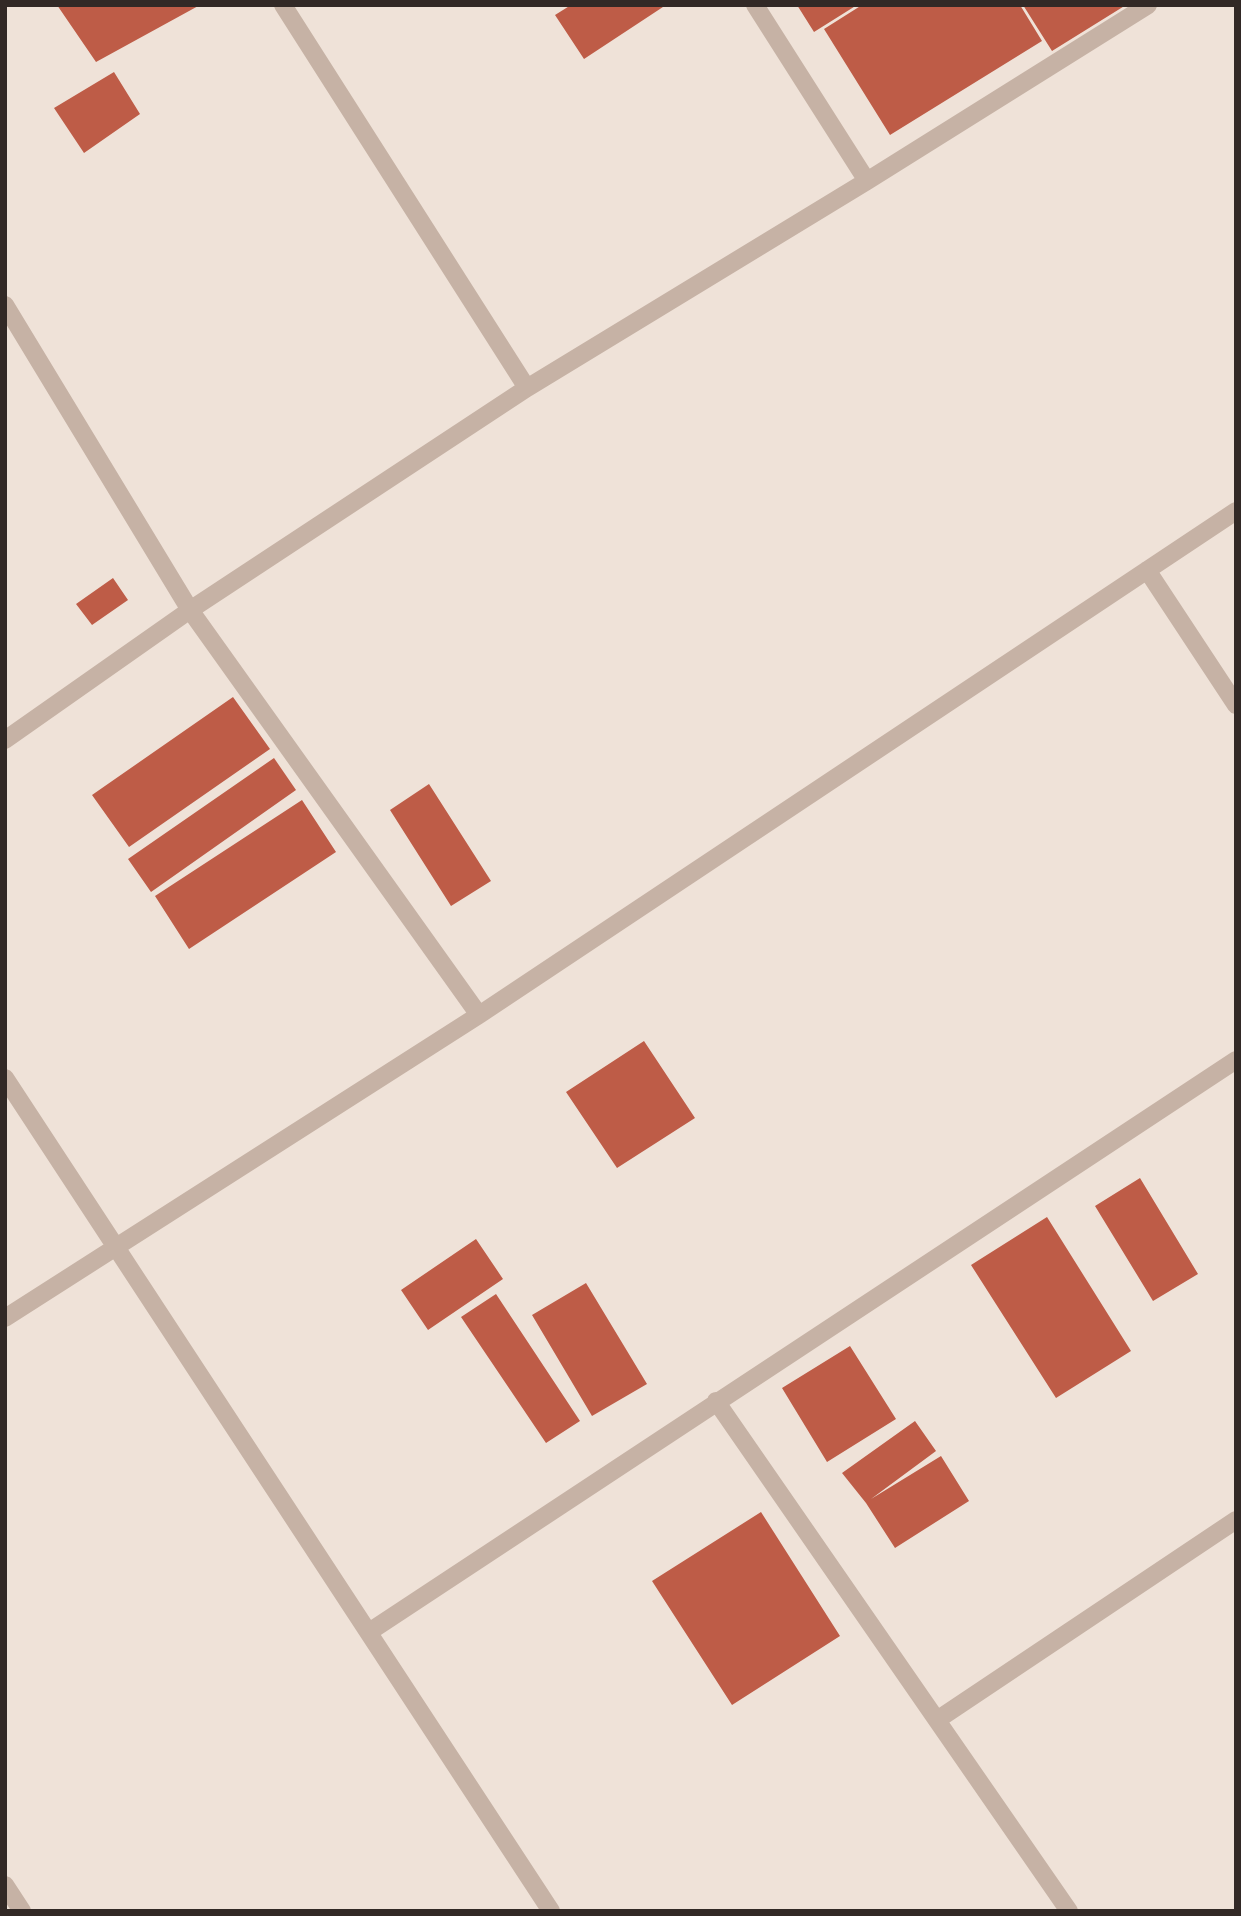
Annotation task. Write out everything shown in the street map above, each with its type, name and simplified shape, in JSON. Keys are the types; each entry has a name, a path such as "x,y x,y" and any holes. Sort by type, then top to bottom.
{"street":[{"path":"283,5 527,388"},
{"path":"755,5 867,181"},
{"path":"5,740 190,610 527,388 867,181 1148,5"},
{"path":"5,304 190,610 479,1015"},
{"path":"5,1318 479,1015 1236,511"},
{"path":"1147,570 1236,705"},
{"path":"369,1632 1236,1060"},
{"path":"5,1078 551,1911"},
{"path":"716,1401 1069,1911"},
{"path":"937,1720 1236,1520"},
{"path":"5,1885 23,1911"}],"building":[{"path":"57,5 200,5 96,62"},
{"path":"571,5 666,5 584,59 555,15"},
{"path":"797,5 857,5 814,32"},
{"path":"862,5 1020,5 1042,41 890,135 824,29"},
{"path":"1023,5 1126,5 1052,51"},
{"path":"114,72 140,114 84,153 54,108"},
{"path":"113,578 128,600 92,625 76,604"},
{"path":"233,697 270,749 129,847 92,795"},
{"path":"274,758 296,790 151,892 128,859"},
{"path":"429,784 491,881 451,906 390,810"},
{"path":"302,800 336,852 189,949 155,896"},
{"path":"644,1041 695,1118 617,1168 566,1092"},
{"path":"1140,1178 1198,1274 1153,1301 1095,1206"},
{"path":"1047,1217 1131,1351 1056,1398 971,1265"},
{"path":"476,1239 503,1279 428,1330 401,1290"},
{"path":"586,1283 647,1384 592,1416 532,1315"},
{"path":"496,1294 580,1421 546,1443 461,1317"},
{"path":"850,1346 896,1419 827,1462 782,1388"},
{"path":"915,1421 936,1451 871,1499 941,1456 969,1501 895,1548 866,1503 842,1473"},
{"path":"761,1512 840,1636 732,1705 652,1581"}]}
